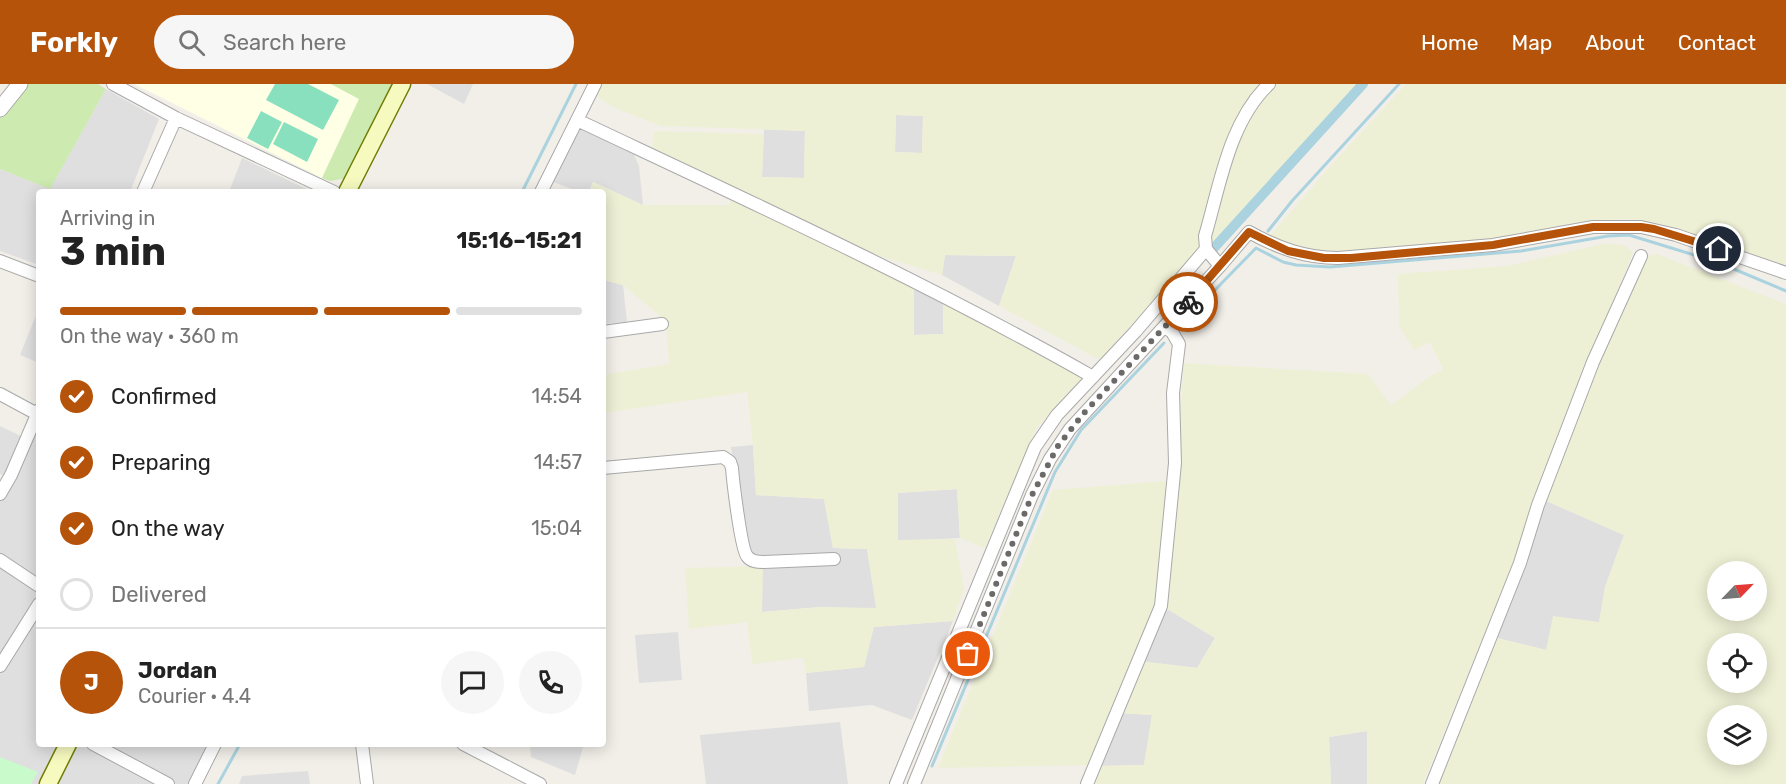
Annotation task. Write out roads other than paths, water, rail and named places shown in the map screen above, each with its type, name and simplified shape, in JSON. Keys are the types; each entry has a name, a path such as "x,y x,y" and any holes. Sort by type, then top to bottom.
{"main road":[{"path":"349,189 402,84"},
{"path":"48,784 66,747"}],"street":[{"path":"0,109 20,84"},
{"path":"113,84 176,118 328,189"},
{"path":"542,189 595,84"},
{"path":"1220,266 1206,249 1205,236 1232,144 1246,114 1269,84"},
{"path":"144,189 176,118"},
{"path":"577,120 827,239 1032,342 1093,377"},
{"path":"914,784 1045,468 1070,429 1249,232 1288,251 1314,257 1351,258 1493,245 1579,229 1641,227 1676,235 1786,273"},
{"path":"896,784 1027,464 1049,425 1135,332 1206,249"},
{"path":"1432,784 1520,563 1538,505 1593,362 1641,256"},
{"path":"0,261 36,275"},
{"path":"606,332 662,324"},
{"path":"1087,784 1126,687 1156,621 1162,599 1175,464 1173,393 1179,344 1175,335 1165,327"},
{"path":"0,394 36,412"},
{"path":"0,492 11,475 36,418"},
{"path":"606,468 723,457 730,462 732,468 741,541 747,557 753,561 764,562 834,559"},
{"path":"0,560 36,584"},
{"path":"0,666 36,609"},
{"path":"99,747 168,784"},
{"path":"195,784 214,747"},
{"path":"362,747 367,784"},
{"path":"468,747 535,783"}],"waterway":[{"path":"524,189 576,84"},
{"path":"1213,249 1363,84"},
{"path":"1268,231 1292,201 1399,84"},
{"path":"1177,329 1256,248 1283,262 1330,267 1521,251 1608,236 1629,235 1717,262 1786,291"},
{"path":"932,766 1055,472 1081,430 1164,343"},
{"path":"218,784 238,747"}]}
